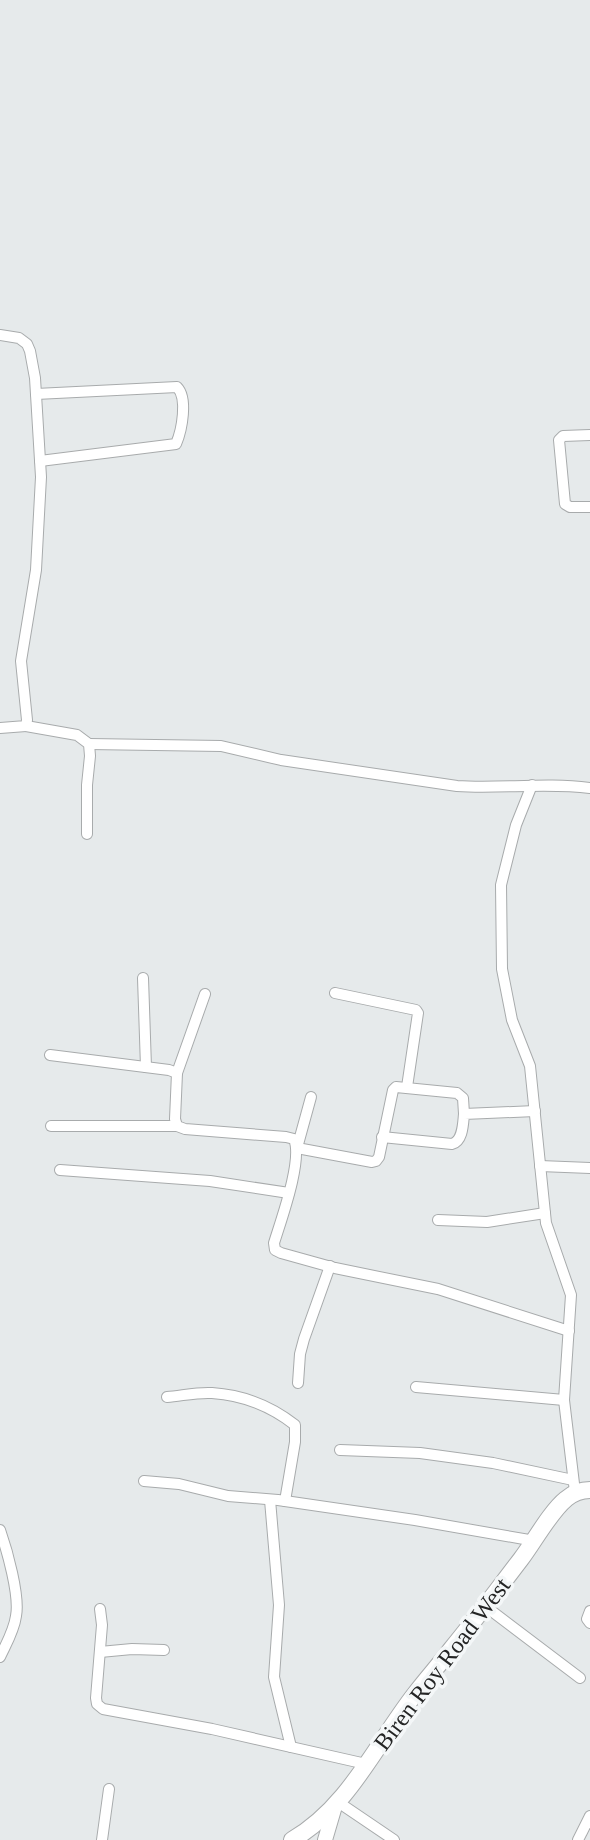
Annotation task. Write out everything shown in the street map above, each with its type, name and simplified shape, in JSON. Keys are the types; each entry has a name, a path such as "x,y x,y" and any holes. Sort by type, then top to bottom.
{"main road":[{"name":"Biren Roy Road West","path":"292,1840 337,1804 415,1694 564,1500 579,1488"}],"street":[{"path":"0,335 19,338 27,344 33,364 36,394 41,477 36,570 21,661 26,726"},
{"path":"36,394 177,387 181,391 183,401 181,433 176,444 40,461"},
{"path":"590,435 563,436 559,440 565,504 570,507 590,507"},
{"path":"0,728 26,726 77,735 89,744 222,746 293,762 457,786 477,788 532,785 590,788"},
{"path":"87,834 89,744"},
{"path":"340,1450 420,1453 493,1463 579,1488 564,1399 570,1286 550,1236 545,1213 530,1066 512,1020 502,969 500,897 503,874 516,825 532,785"},
{"path":"143,978 146,1067"},
{"path":"335,993 416,1010 418,1013 407,1087"},
{"path":"177,1126 177,1073 205,994"},
{"path":"50,1055 177,1073"},
{"path":"297,1148 376,1161 393,1090 396,1087 457,1093 463,1098 464,1114 457,1143 382,1137"},
{"path":"311,1097 297,1148 289,1193 274,1243 275,1250 330,1266 438,1289 569,1331"},
{"path":"464,1114 535,1111"},
{"path":"51,1125 177,1126 185,1129 286,1137 294,1139 297,1148"},
{"path":"540,1166 590,1168"},
{"path":"60,1170 210,1181 289,1193"},
{"path":"438,1220 487,1222 545,1213"},
{"path":"298,1383 304,1339 330,1266"},
{"path":"416,1387 564,1399"},
{"path":"167,1397 211,1393 242,1398 257,1402 295,1425 295,1442 285,1502"},
{"path":"144,1481 179,1484 228,1496 429,1522 535,1541"},
{"path":"270,1500 279,1605 274,1677 291,1747"},
{"path":"0,1530 17,1598 17,1615 0,1657"},
{"path":"485,1606 580,1678"},
{"path":"100,1609 102,1625 96,1698 97,1704 103,1709 212,1729 366,1764"},
{"path":"590,1611 587,1619 590,1623"},
{"path":"100,1652 164,1650"},
{"path":"102,1840 108,1789"},
{"path":"326,1840 337,1804 394,1840"},
{"path":"578,1840 590,1816"}]}
